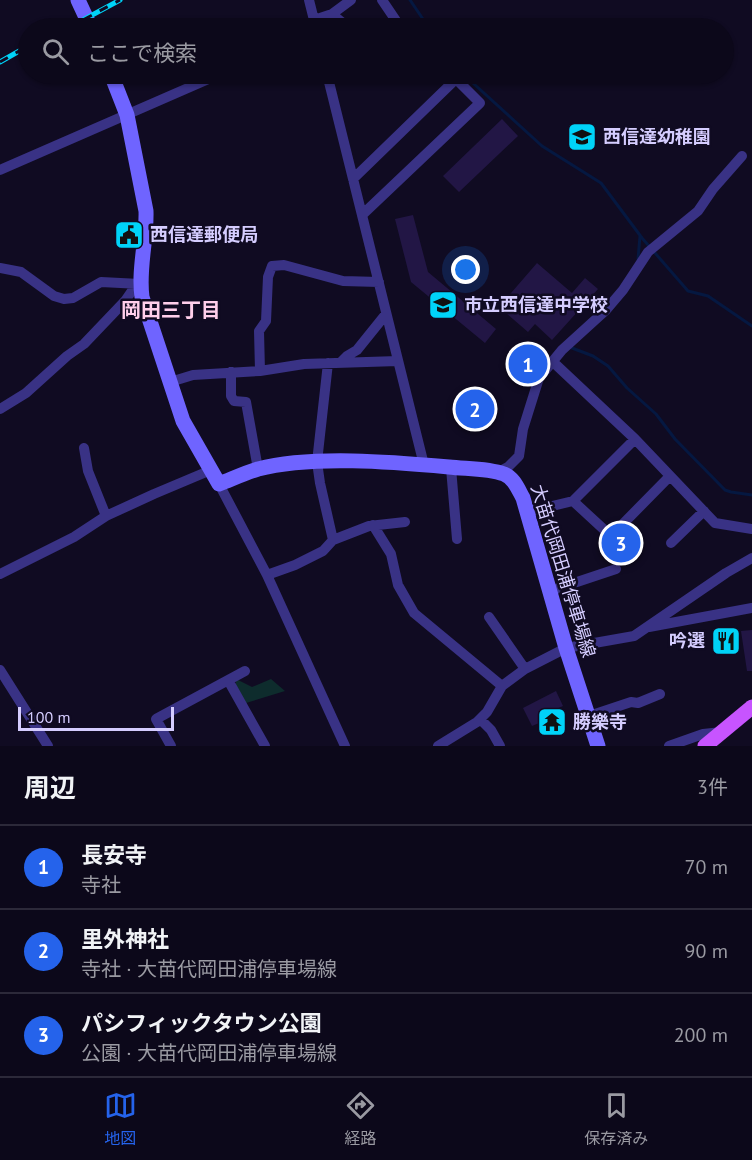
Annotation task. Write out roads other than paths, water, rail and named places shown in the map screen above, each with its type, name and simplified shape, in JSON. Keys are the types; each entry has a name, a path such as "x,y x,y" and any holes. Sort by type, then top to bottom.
{"main road":[{"path":"78,0 87,18"},
{"path":"115,84 127,115 146,211 147,225 138,285 183,421 219,484 258,469 317,462 424,465 497,473"},
{"name":"大苗代岡田浦停車場線","path":"497,473 504,474 516,484 527,512 566,648 598,746"},
{"path":"705,746 752,707"}],"street":[{"path":"309,0 314,18"},
{"path":"325,18 351,0"},
{"path":"382,0 394,18"},
{"path":"332,14 337,18"},
{"path":"0,170 197,84"},
{"path":"329,84 424,465"},
{"path":"353,179 452,84"},
{"path":"362,215 480,103 460,84"},
{"path":"497,473 516,461 519,456 530,400 539,378 552,361 623,290 648,252 698,211 713,189 742,156"},
{"path":"260,371 260,331 266,321 268,277 272,266 284,265 343,281 379,282"},
{"path":"0,268 21,272 54,296 64,299 73,298 101,282 138,285"},
{"path":"0,409 26,393 67,356 84,344 138,285"},
{"path":"340,363 357,350 386,314"},
{"path":"170,382 193,375 260,371 304,364 398,361"},
{"path":"552,361 635,440 716,523 752,530"},
{"path":"328,363 317,462 333,540"},
{"path":"231,372 231,396 234,401 246,402 258,469"},
{"path":"527,512 573,501 635,440"},
{"path":"84,448 88,471 106,516"},
{"path":"452,468 457,539"},
{"path":"0,574 74,537 106,516 211,470"},
{"path":"573,501 611,536 670,476"},
{"path":"219,484 267,575 345,746"},
{"path":"671,543 704,511"},
{"path":"267,575 295,565 323,551 333,540 374,525 405,522"},
{"path":"374,525 391,554 398,585 414,613 502,686"},
{"path":"438,746 480,719 487,712 502,686 525,669 566,648 634,636 726,573 752,558"},
{"path":"550,591 616,569"},
{"path":"646,628 752,608"},
{"path":"489,617 525,669"},
{"path":"0,670 48,746"},
{"path":"171,746 156,719 245,671"},
{"path":"228,680 265,746"},
{"path":"589,716 630,702 638,703 660,694"},
{"path":"480,719 491,730 500,746"},
{"path":"669,746 703,734 722,732"}],"waterway":[{"path":"410,0 422,18"},
{"path":"474,84 542,146 601,183 642,238 688,291 708,296 752,326"},
{"path":"638,259 640,236"},
{"path":"571,346 608,366 627,388 656,414 675,439 725,490 752,495"}],"railway":[{"path":"87,18 120,0"},
{"path":"0,62 18,52"}],"place":[{"name":"西信達幼稚園","path":"582,137"},
{"name":"西信達郵便局","path":"129,235"},
{"name":"市立西信達中学校","path":"443,305"},
{"name":"長安寺","path":"528,364"},
{"name":"里外神社","path":"475,409"},
{"name":"パシフィックタウン公園","path":"621,543"},
{"name":"吟選","path":"726,641"},
{"name":"勝樂寺","path":"552,722"}],"district":[{"name":"岡田三丁目","path":"171,310"}]}
